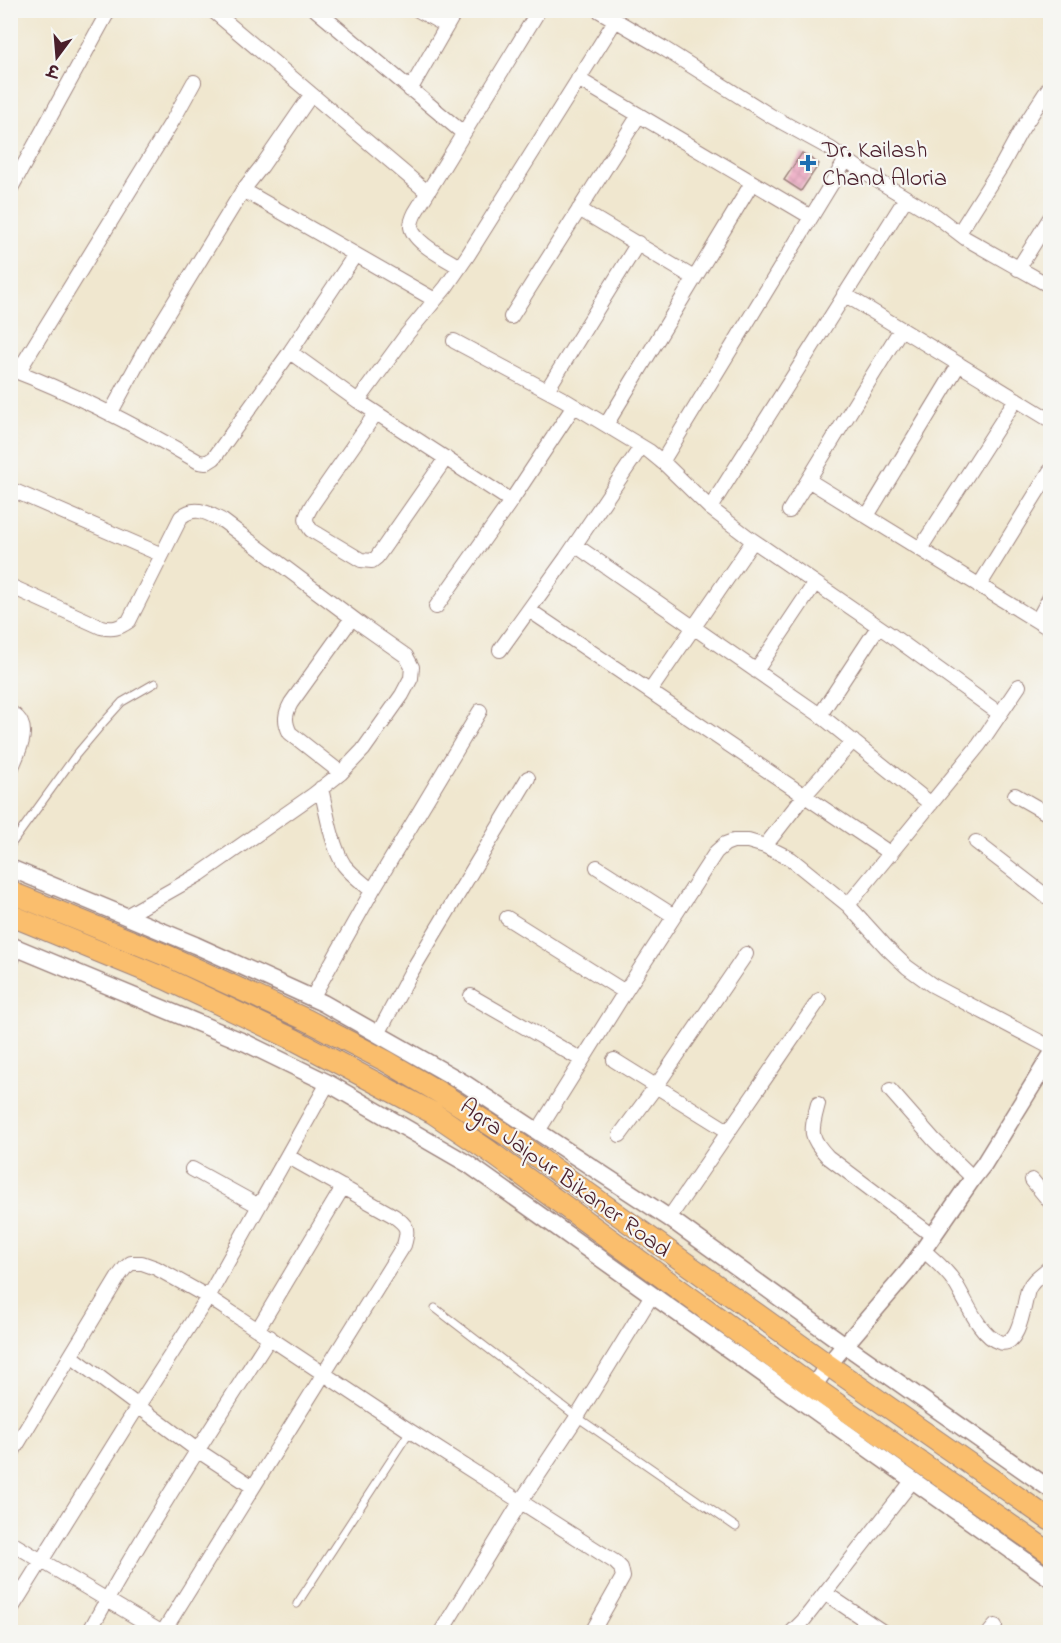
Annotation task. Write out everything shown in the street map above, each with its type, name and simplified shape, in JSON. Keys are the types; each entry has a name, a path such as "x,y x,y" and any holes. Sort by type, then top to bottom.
{"highway":[{"name":"Agra Jaipur Bikaner Road","path":"10,892 191,967 307,1020 447,1097 507,1136 1050,1520"},
{"name":"Agra Jaipur Bikaner Road","path":"10,915 166,979 295,1040 433,1113 489,1151 703,1319 813,1387 1050,1553"}],"street":[{"path":"10,190 109,10"},
{"path":"212,10 427,192"},
{"path":"316,10 463,133"},
{"path":"418,10 447,26"},
{"path":"410,90 456,10"},
{"path":"460,267 422,243 415,235 411,226 414,213 539,10"},
{"path":"598,10 771,116 812,138 935,215 959,233 1050,286"},
{"path":"358,401 460,267 615,21"},
{"path":"578,79 811,217"},
{"path":"194,82 173,120 14,370 110,414 199,462 206,463 214,458 290,352 355,255"},
{"path":"959,233 1050,86"},
{"path":"110,414 145,351 243,190 311,95"},
{"path":"511,317 639,116"},
{"path":"662,462 846,160"},
{"path":"606,425 752,183"},
{"path":"243,190 435,300"},
{"path":"710,508 906,198"},
{"path":"579,209 694,278"},
{"path":"1018,269 1050,218"},
{"path":"547,390 638,243"},
{"path":"844,294 1050,420"},
{"path":"789,511 901,329"},
{"path":"454,341 547,390 642,447 662,462 710,508 753,541 1000,714"},
{"path":"290,352 358,401 511,501"},
{"path":"867,516 959,364"},
{"path":"920,549 1016,399"},
{"path":"436,607 511,501 574,406"},
{"path":"376,413 312,505 306,517 306,523 312,530 361,560 372,561 446,458"},
{"path":"500,650 642,447"},
{"path":"979,586 1050,471"},
{"path":"808,480 1050,629"},
{"path":"10,489 162,555"},
{"path":"10,586 101,627 111,630 119,628 129,621 182,517 187,512 204,511 223,521 406,656 412,667 411,678 402,695 363,750 341,773 200,874 126,916"},
{"path":"650,691 753,541"},
{"path":"575,545 820,716 931,804"},
{"path":"756,670 814,583"},
{"path":"1037,621 1050,597"},
{"path":"529,610 891,854"},
{"path":"341,773 290,733 286,724 286,713 352,618"},
{"path":"820,716 878,627"},
{"path":"848,905 979,745 1019,686"},
{"path":"312,998 372,891 480,711"},
{"path":"10,712 20,720 24,730 10,772"},
{"path":"765,846 804,796 853,741"},
{"path":"378,1034 410,974 528,778"},
{"path":"321,788 337,849 345,865 372,891"},
{"path":"1015,795 1050,815"},
{"path":"538,1131 716,852 725,844 733,841 748,841 765,846 791,859 848,905 907,967 932,985 1050,1047"},
{"path":"976,842 1050,899"},
{"path":"597,867 674,916"},
{"path":"10,868 312,998 464,1083 669,1218 1050,1489"},
{"path":"507,918 626,992"},
{"path":"10,964 14,947 246,1043 328,1083 468,1164 652,1295 703,1319 913,1480 1050,1578"},
{"path":"620,1135 657,1086 746,954"},
{"path":"471,996 582,1060"},
{"path":"669,1218 819,1000"},
{"path":"813,1387 828,1365 910,1269 984,1164 1050,1057"},
{"path":"614,1060 728,1131"},
{"path":"10,1611 208,1297 328,1083"},
{"path":"890,1090 934,1140 973,1178"},
{"path":"818,1104 811,1131 817,1146 928,1243 962,1295 972,1316 998,1342 1005,1343 1014,1335 1021,1323 1029,1290 1034,1281 1050,1267"},
{"path":"10,1542 106,1601 162,1632 404,1245 407,1235 404,1224 394,1216 287,1156"},
{"path":"192,1169 259,1206"},
{"path":"1032,1180 1050,1203"},
{"path":"258,1329 343,1187"},
{"path":"10,1456 119,1276 131,1263 142,1263 156,1268 208,1297 410,1431 615,1562 623,1573 620,1584 592,1632"},
{"path":"445,1631 521,1501 577,1417 652,1295"},
{"path":"89,1632 197,1450 270,1337"},
{"path":"71,1356 197,1450 253,1487"},
{"path":"792,1632 913,1480"},
{"path":"825,1593 883,1632"}],"lane":[{"path":"10,846 76,755 103,723 122,702 155,683"},
{"path":"435,1308 577,1417 736,1527"},
{"path":"297,1604 410,1431"}],"building":[{"path":"802,153 819,164 801,191 784,180"}],"place":[{"name":"Dr. Kailash Chand Aloria","path":"808,163"}]}
